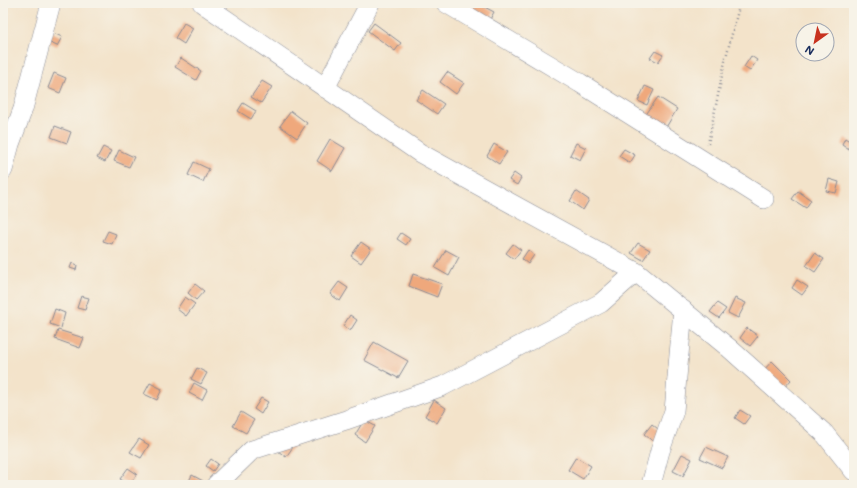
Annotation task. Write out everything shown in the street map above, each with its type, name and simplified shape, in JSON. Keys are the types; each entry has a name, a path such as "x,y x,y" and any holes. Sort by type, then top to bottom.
{"street":[{"path":"3,170 10,144 23,109 51,3"},
{"path":"202,3 420,153 636,272 729,348 824,433 854,471"},
{"path":"324,88 370,3"},
{"path":"446,3 580,84 764,199"},
{"path":"216,485 252,450 346,420 443,386 601,303 636,272"},
{"path":"651,485 660,451 674,411 683,310"}],"path":[{"path":"705,162 725,61 740,3"}],"building":[{"path":"473,3 477,3 494,12 489,21 469,11"},
{"path":"184,23 193,28 184,44 175,38"},
{"path":"374,23 401,43 395,51 368,31"},
{"path":"49,31 62,37 57,46 44,40"},
{"path":"655,51 663,55 658,62 650,58"},
{"path":"751,56 757,60 750,71 744,67"},
{"path":"181,58 201,71 196,80 175,67"},
{"path":"447,72 464,83 456,94 440,82"},
{"path":"54,73 66,78 60,93 48,88"},
{"path":"262,81 272,87 261,103 251,97"},
{"path":"645,86 654,90 647,105 638,101"},
{"path":"423,90 444,104 437,114 416,100"},
{"path":"658,97 677,109 665,129 645,116"},
{"path":"243,103 256,111 251,119 238,111"},
{"path":"291,111 307,123 297,138 280,126"},
{"path":"55,126 71,132 67,143 51,137"},
{"path":"845,138 854,144 852,151 842,144"},
{"path":"330,139 345,148 332,171 317,161"},
{"path":"576,143 586,148 580,160 570,155"},
{"path":"494,144 507,152 499,164 487,156"},
{"path":"103,147 111,151 105,162 97,158"},
{"path":"624,149 635,155 630,163 619,156"},
{"path":"119,150 134,157 129,167 114,161"},
{"path":"194,162 209,169 203,182 188,175"},
{"path":"514,173 521,178 517,185 509,180"},
{"path":"829,179 839,182 836,193 826,191"},
{"path":"576,191 589,200 583,210 570,201"},
{"path":"798,191 811,200 806,208 792,199"},
{"path":"108,231 116,234 112,244 103,241"},
{"path":"401,233 410,239 406,245 397,239"},
{"path":"361,242 371,249 361,263 351,256"},
{"path":"638,243 650,250 643,260 631,253"},
{"path":"513,244 521,250 514,259 506,253"},
{"path":"446,250 459,257 449,276 435,268"},
{"path":"528,250 534,255 528,264 522,259"},
{"path":"815,253 824,259 815,272 806,266"},
{"path":"72,263 77,265 76,270 70,268"},
{"path":"413,274 442,284 437,297 409,286"},
{"path":"797,280 808,287 802,295 792,288"},
{"path":"339,282 348,288 340,301 330,294"},
{"path":"195,284 204,291 196,300 188,293"},
{"path":"81,296 89,298 85,310 77,308"},
{"path":"185,297 195,304 186,316 177,309"},
{"path":"735,298 746,303 738,318 728,313"},
{"path":"717,303 726,309 719,318 710,312"},
{"path":"55,309 65,313 61,328 50,324"},
{"path":"350,315 357,320 350,331 343,326"},
{"path":"747,328 758,336 750,346 740,338"},
{"path":"58,330 84,338 80,348 55,339"},
{"path":"374,342 408,361 398,378 364,360"},
{"path":"772,361 791,380 783,389 763,371"},
{"path":"197,368 207,373 201,384 191,379"},
{"path":"150,383 162,389 157,400 144,394"},
{"path":"194,383 207,390 202,400 189,393"},
{"path":"261,398 268,402 261,414 254,409"},
{"path":"434,400 446,408 437,423 425,416"},
{"path":"740,410 750,416 744,424 735,418"},
{"path":"241,412 254,420 246,433 233,426"},
{"path":"364,420 375,426 365,442 355,435"},
{"path":"652,424 664,434 656,444 644,434"},
{"path":"139,439 149,445 141,458 130,452"},
{"path":"295,444 286,457 278,451"},
{"path":"706,447 728,457 722,468 700,458"},
{"path":"682,454 692,459 683,476 673,471"},
{"path":"576,457 591,466 583,479 568,470"},
{"path":"211,459 218,464 213,471 206,466"},
{"path":"128,468 137,474 129,485 120,479"},
{"path":"192,475 203,481 201,485 187,485"}]}
